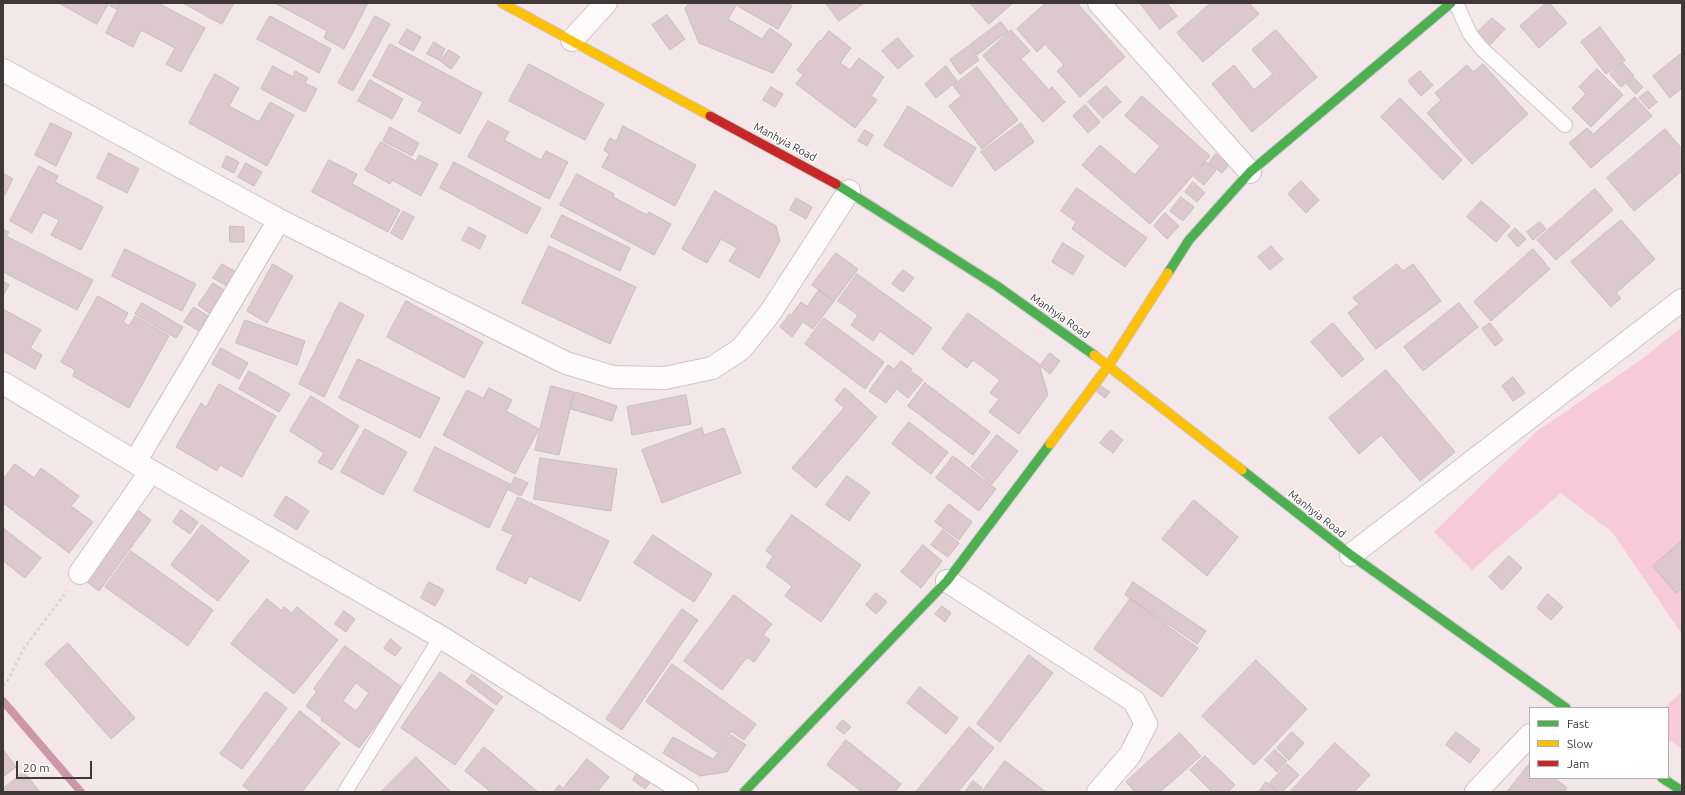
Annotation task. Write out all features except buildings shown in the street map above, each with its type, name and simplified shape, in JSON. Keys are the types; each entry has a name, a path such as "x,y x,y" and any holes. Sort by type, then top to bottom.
{"main road":[{"name":"Manhyia Road","path":"502,3 849,191 997,286 1109,365 1351,555 1561,707"},
{"path":"744,792 947,581 1109,365 1189,240 1250,172 1451,3"},
{"path":"1665,780 1682,791"}],"street":[{"path":"572,40 606,3"},
{"path":"1099,3 1250,172"},
{"path":"3,70 279,220 566,363 613,378 665,378 712,368 741,349 770,313 849,191"},
{"path":"80,573 143,467 279,220"},
{"path":"1351,555 1682,300"},
{"path":"3,383 143,467 441,637 687,792"},
{"path":"947,581 1134,701 1146,724 1130,755 1098,792"},
{"path":"1476,792 1529,737"}],"lane":[{"path":"1456,3 1470,34 1482,49 1565,125"},
{"path":"345,792 441,637"}],"path":[{"path":"3,686 8,680 24,648 80,573"}],"shaded area":[{"path":"1682,327 1682,634 1612,532 1561,493 1472,570 1434,532 1537,431 1638,362"},
{"path":"1682,692 1682,749 1669,740 1669,707 1665,707"}],"waterway":[{"path":"3,701 81,792"}],"traffic: fast":[{"path":"1168,273 1189,240 1250,172 1451,3"},
{"path":"836,184 997,286 1094,355"},
{"path":"744,792 947,581 1050,444"},
{"path":"1242,470 1351,555 1565,707"},
{"path":"1664,779 1682,791"}],"traffic: slow":[{"path":"502,3 710,116"},
{"path":"1050,444 1109,365 1168,273"},
{"path":"1094,355 1242,470"}],"traffic: jam":[{"path":"710,116 836,184"}]}
